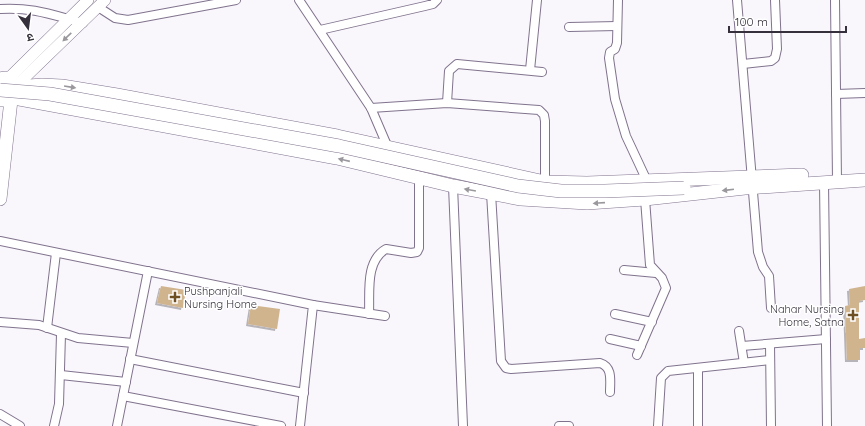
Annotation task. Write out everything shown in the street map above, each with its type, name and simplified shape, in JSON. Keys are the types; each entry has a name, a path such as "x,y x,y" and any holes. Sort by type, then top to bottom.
{"main road":[{"path":"0,199 10,90 69,19 88,0"},
{"path":"10,90 83,23 102,3"},
{"path":"10,90 42,84 62,86 337,136 545,182 587,183 646,181 710,186"},
{"path":"0,90 50,94 339,146 518,186 561,191 684,188 833,179 865,180"},
{"path":"10,90 261,145 337,158 452,186 521,199 587,203 645,199 710,186"},
{"path":"261,145 263,123"},
{"path":"833,179 865,171"}],"street":[{"path":"102,3 115,18 128,20 236,0"},
{"path":"299,0 371,108 399,173"},
{"path":"320,30 433,4 437,0"},
{"path":"530,70 537,0"},
{"path":"618,0 617,43 615,49 610,52 609,58 615,99 626,136 646,181"},
{"path":"737,0 758,252 763,267 769,276 771,308"},
{"path":"743,64 771,61 777,54 774,0"},
{"path":"827,426 826,339 836,94 835,0"},
{"path":"0,9 29,9 50,12 83,23"},
{"path":"569,27 617,26"},
{"path":"448,103 449,71 456,64 542,72"},
{"path":"836,94 865,93"},
{"path":"371,108 448,103 539,110 542,112 545,121 545,182"},
{"path":"369,314 371,272 376,257 386,249 411,253 417,252 419,248 419,178"},
{"path":"452,186 462,426"},
{"path":"491,193 501,361 503,365 511,369 600,363 605,365 610,370 610,392"},
{"path":"637,355 666,288 662,278 650,265 645,199"},
{"path":"0,241 313,305 385,316"},
{"path":"47,328 56,252"},
{"path":"624,270 656,273"},
{"path":"117,426 148,271"},
{"path":"300,426 313,305"},
{"path":"616,314 652,322"},
{"path":"0,322 29,324 78,338 134,343"},
{"path":"740,331 744,363"},
{"path":"54,426 59,404 62,334"},
{"path":"610,339 641,346"},
{"path":"742,346 826,339"},
{"path":"770,344 771,426"},
{"path":"130,359 304,393"},
{"path":"658,426 661,378 668,371 770,360"},
{"path":"698,368 698,426"},
{"path":"61,375 126,382"},
{"path":"123,396 281,426"},
{"path":"0,414 20,426"},
{"path":"558,426 569,426"}],"building":[{"path":"161,286 186,290 183,308 157,303"},
{"path":"865,286 865,300 859,301 859,339 865,338 865,348 860,348 860,360 847,360 845,306 850,305 849,289"},
{"path":"251,305 280,309 277,329 248,324"}],"place":[{"name":"Pushpanjali Nursing Home","path":"175,297"},
{"name":"Nahar Nursing Home, Satna","path":"853,315"}]}
